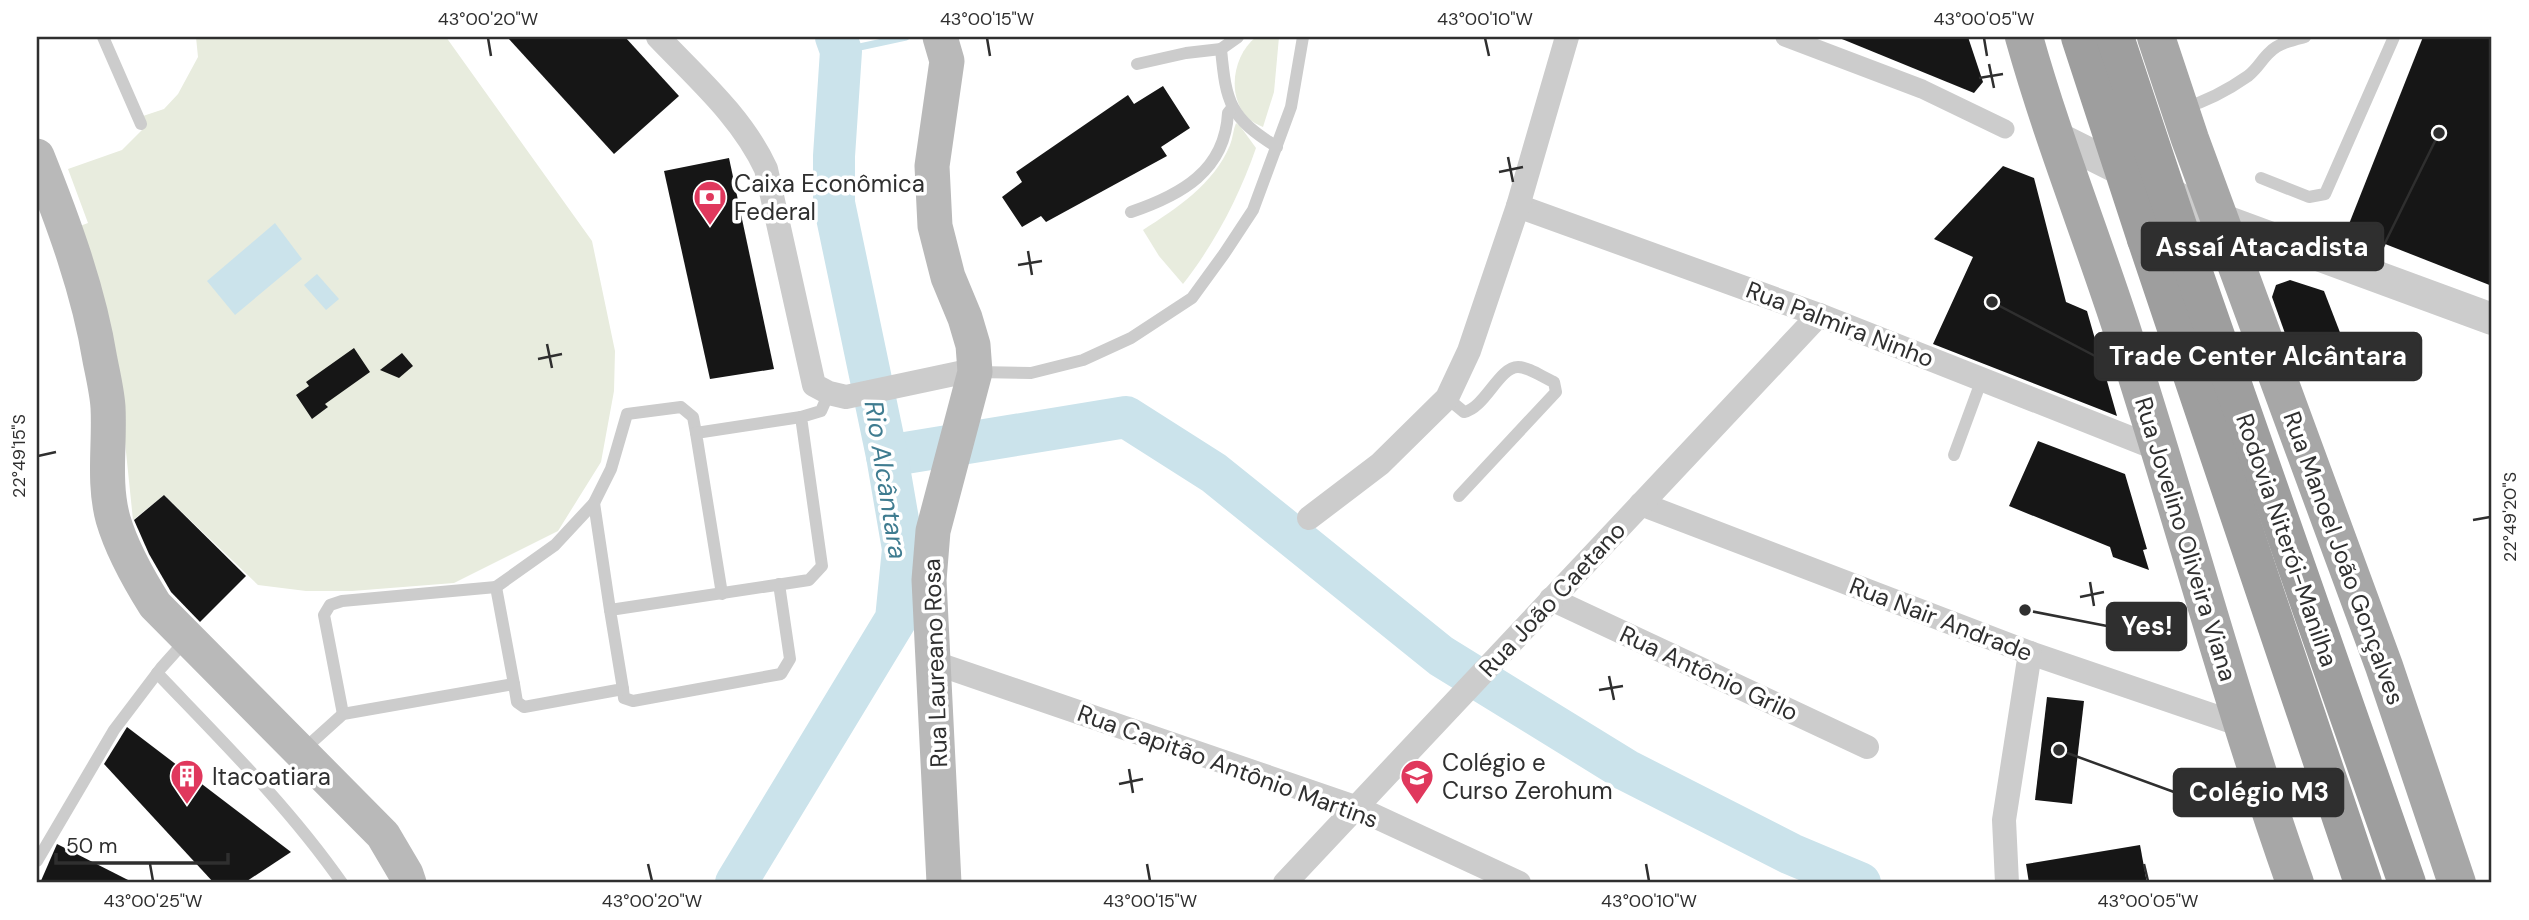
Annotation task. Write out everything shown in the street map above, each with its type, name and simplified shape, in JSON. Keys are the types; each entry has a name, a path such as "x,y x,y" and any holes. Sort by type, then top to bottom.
{"highway":[{"name":"Rodovia Niterói-Manilha","path":"2080,37 2363,883"},
{"name":"Rodovia Niterói-Manilha","path":"2115,37 2187,253 2407,883"}],"main road":[{"name":"Rua Jovelino Oliveira Viana","path":"2024,37 2054,136 2123,333 2295,883"},
{"name":"Rua Manoel João Gonçalves","path":"2156,37 2180,110 2384,666 2457,883"},
{"name":"Rua Laureano Rosa","path":"943,45 945,80 932,166 935,226 948,277 973,345 952,460 933,531 929,580 944,883"},
{"path":"37,156 57,205 86,300 99,355 108,407 107,474 113,518 130,564 155,605 383,835 409,883"}],"street":[{"path":"659,37 710,91 754,144 766,169 814,384 838,395 967,383"},
{"path":"1309,518 1380,464 1447,397 1469,351 1518,206 1567,37"},
{"path":"1785,37 1922,89 2005,129"},
{"path":"2054,136 2220,219 2492,318"},
{"name":"Rua Palmira Ninho","path":"1518,206 1819,315 2158,449"},
{"name":"Rua João Caetano","path":"1285,883 1819,315"},
{"name":"Rua Nair Andrade","path":"1641,504 2030,653 2244,726"},
{"name":"Rua Antônio Grilo","path":"1551,599 1867,747"},
{"path":"2007,883 2004,820 2030,653"},
{"name":"Rua Capitão Antônio Martins","path":"932,662 1355,807 1519,883"}],"lane":[{"path":"103,37 141,124"},
{"path":"1137,64 1186,53 1222,49 1238,37"},
{"path":"967,383 1031,373 1083,360 1131,338 1192,298 1253,210 1291,107 1303,37"},
{"path":"2180,110 2209,100 2244,78 2262,64 2268,53 2279,45 2305,37"},
{"path":"2261,178 2309,197 2325,194 2394,37"},
{"path":"1222,49 1227,94 1232,108 1245,125 1277,147"},
{"path":"1131,212 1164,201 1186,188 1208,168 1220,149 1227,128 1228,113 1232,108"},
{"path":"1447,397 1464,412 1473,410 1509,369 1519,367 1554,383 1556,393 1459,496"},
{"path":"1954,455 1982,379"},
{"path":"696,433 801,417 821,411 838,395"},
{"path":"343,714 324,615 330,605 342,601 496,587 555,545 594,503 611,469 627,414 681,407 693,416 722,594"},
{"path":"610,610 809,580 822,565 801,417"},
{"path":"594,503 624,698 633,701 781,674 790,659 779,584"},
{"path":"496,587 517,702 524,707 623,689"},
{"path":"37,861 114,730 187,639"},
{"path":"157,674 223,742 323,856 342,883"},
{"path":"302,751 343,714 514,684"}],"shaded area":[{"path":"196,37 446,37 592,241 615,351 614,391 601,462 558,531 454,583 352,591 306,591 258,585 164,495 133,520 119,384 80,226 88,223 68,169 122,150 146,126 143,116 164,109 178,94 198,57"},
{"path":"1256,37 1279,37 1274,92 1263,127 1241,109 1235,87 1235,76 1242,54"},
{"path":"1236,123 1256,148 1225,219 1183,284 1159,256 1143,230 1181,204 1214,172 1231,142"}],"water":[{"path":"275,223 302,259 235,315 207,281"},
{"path":"317,274 339,299 326,310 304,285"}],"building":[{"path":"507,37 625,37 679,96 614,154"},
{"path":"1837,37 1968,37 1983,82 1974,93"},
{"path":"2423,37 2492,37 2492,286 2347,229"},
{"path":"1163,86 1190,128 1161,147 1167,156 1046,222 1041,216 1022,227 1002,197 1022,182 1016,172 1128,95 1134,104"},
{"path":"729,158 774,369 710,379 664,171"},
{"path":"2003,166 2034,178 2066,302 2087,311 2117,416 1933,344 1973,257 1934,239"},
{"path":"2290,280 2324,291 2341,335 2292,353 2272,297 2276,285"},
{"path":"354,348 370,372 325,404 328,407 312,419 296,395 309,386 306,382"},
{"path":"402,353 413,366 399,378 380,370"},
{"path":"2038,441 2125,474 2147,549 2143,550 2149,570 2113,557 2110,547 2009,506"},
{"path":"164,495 246,576 200,622 171,592 149,554 134,520"},
{"path":"2047,697 2084,701 2072,804 2035,800"},
{"name":"Itacoatiara","path":"127,727 291,852 244,883 214,883 104,764"},
{"path":"57,844 134,883 40,883"},
{"path":"2140,845 2147,883 2029,883 2026,864"}],"waterway":[{"name":"Rio Alcântara","path":"736,883 896,619 903,549 887,456 834,203 834,156 841,51 836,37"},
{"path":"841,51 906,37"},
{"path":"887,456 1126,417 1214,473 1441,656 1626,770 1791,854 1860,883"}],"place":[{"name":"Assaí Atacadista","path":"2439,133"},
{"name":"Caixa Econômica Federal","path":"710,227"},
{"name":"Trade Center Alcântara","path":"1992,302"},
{"name":"Yes!","path":"2025,610"},
{"name":"Colégio M3","path":"2059,750"},
{"name":"Itacoatiara","path":"187,806"},
{"name":"Colégio e Curso Zerohum","path":"1417,806"}]}
